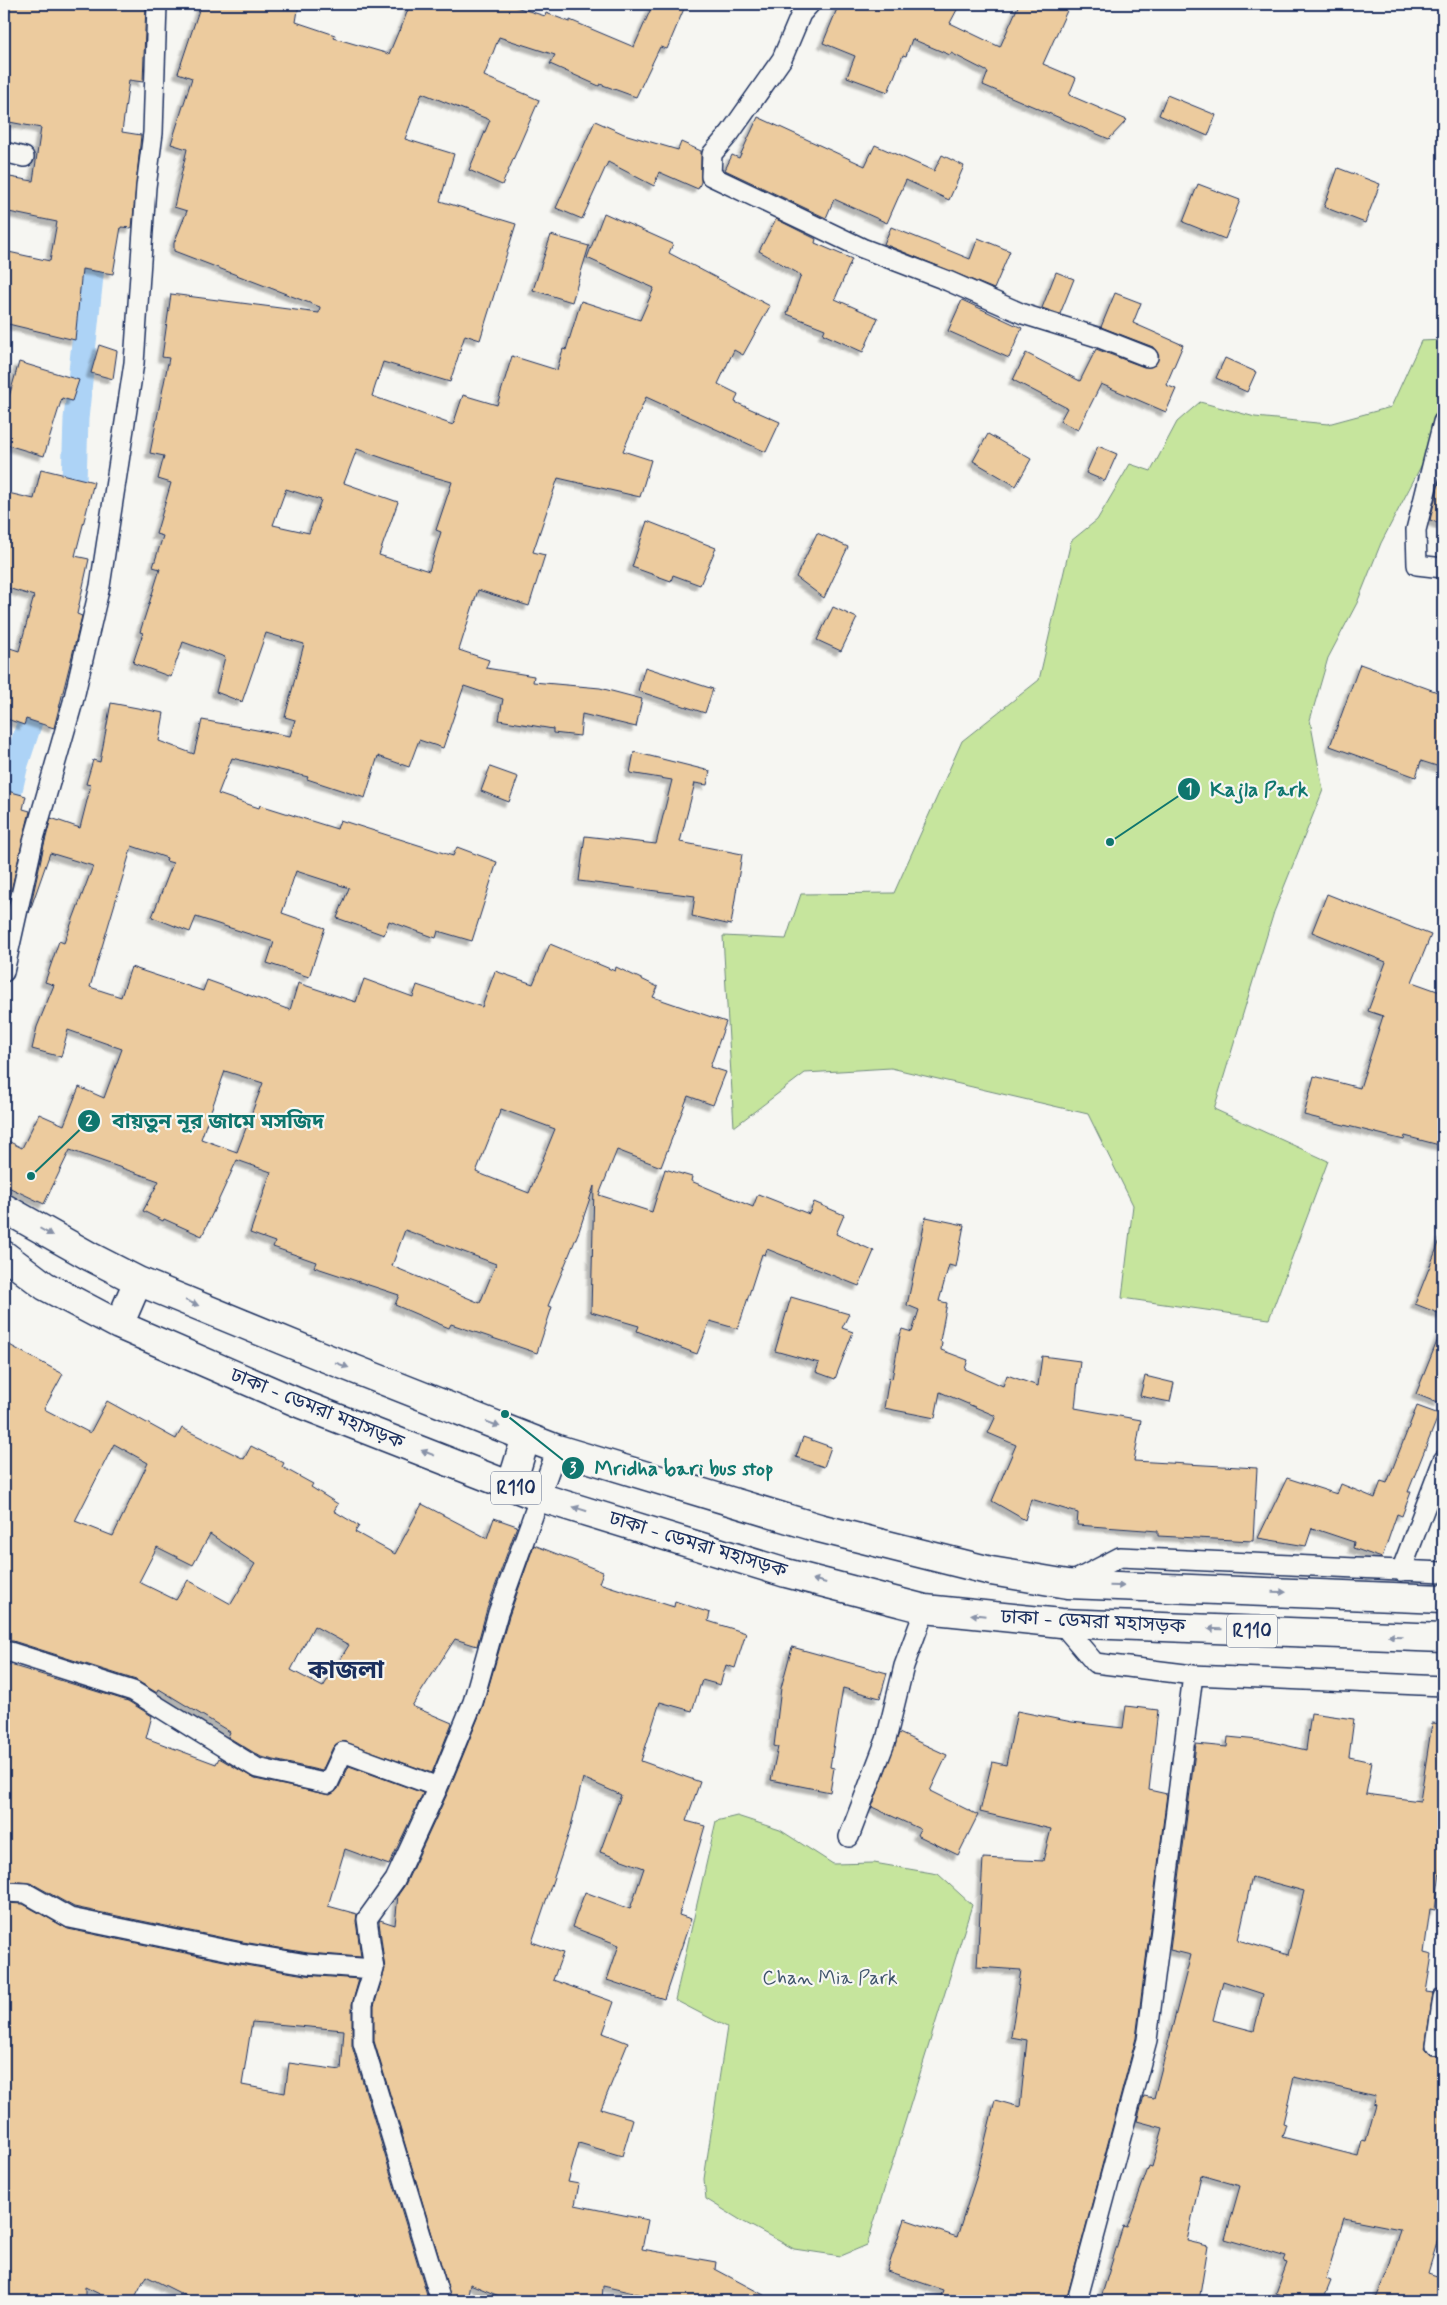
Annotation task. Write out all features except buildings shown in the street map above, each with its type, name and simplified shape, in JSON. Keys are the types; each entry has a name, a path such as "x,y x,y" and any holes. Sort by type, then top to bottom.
{"main road":[{"name":"ঢাকা - ডেমরা মহাসড়ক","path":"4,1208 138,1281 526,1437 557,1449 819,1528 991,1571 1068,1584 1443,1599"},
{"name":"ঢাকা - ডেমরা মহাসড়ক","path":"4,1255 45,1286 119,1325 301,1404 539,1497 786,1573 925,1610 1061,1624 1443,1638"},
{"path":"119,1325 138,1281"},
{"path":"511,1486 526,1437"}],"street":[{"path":"4,972 33,842 72,702 100,586 134,363 146,187 153,133 158,4"},
{"path":"810,4 801,14 782,59 730,133 712,154 711,176 862,248 948,281 1022,314 1097,337 1148,357"},
{"path":"4,152 24,157"},
{"path":"1443,422 1416,530 1417,565 1443,568"},
{"path":"441,2301 363,2043 362,2004 374,1969 367,1919 395,1880 438,1787 473,1702 498,1613 557,1449"},
{"path":"1401,1571 1443,1460"},
{"path":"1068,1584 1120,1558 1443,1572"},
{"path":"849,1837 886,1740 904,1666 925,1610"},
{"path":"1061,1624 1095,1663 1193,1675 1443,1686"},
{"path":"4,1652 10,1652 133,1691 257,1768 328,1784 343,1752 438,1787"},
{"path":"1077,2301 1146,2040 1193,1675"},
{"path":"4,1892 26,1893 70,1918 269,1958 307,1964 374,1969"},
{"path":"1436,2045 1443,1997"}],"green space":[{"path":"1443,340 1443,436 1433,443 1381,543 1357,603 1328,658 1310,720 1323,790 1274,912 1214,1109 1328,1161 1269,1319 1122,1298 1133,1205 1088,1114 891,1068 805,1073 734,1127 723,936 786,939 801,894 894,893 962,741 1039,680 1071,541 1097,520 1130,464 1151,471 1177,422 1200,402 1255,417 1328,424 1391,407 1421,341"},
{"name":"Chan Mia Park","path":"737,1816 780,1830 833,1864 874,1863 938,1874 972,1905 867,2245 841,2256 794,2249 706,2199 704,2179 727,2027 675,2000 716,1821"}],"waterway":[{"path":"73,512 76,419 95,238"},
{"path":"4,816 16,764 41,688"}],"place":[{"name":"Kajla Park","path":"1110,842"},
{"name":"বায়তুন নূর জামে মসজিদ","path":"31,1176"},
{"name":"Mridha bari bus stop","path":"505,1414"}],"district":[{"name":"কাজলা","path":"346,1671"}]}
